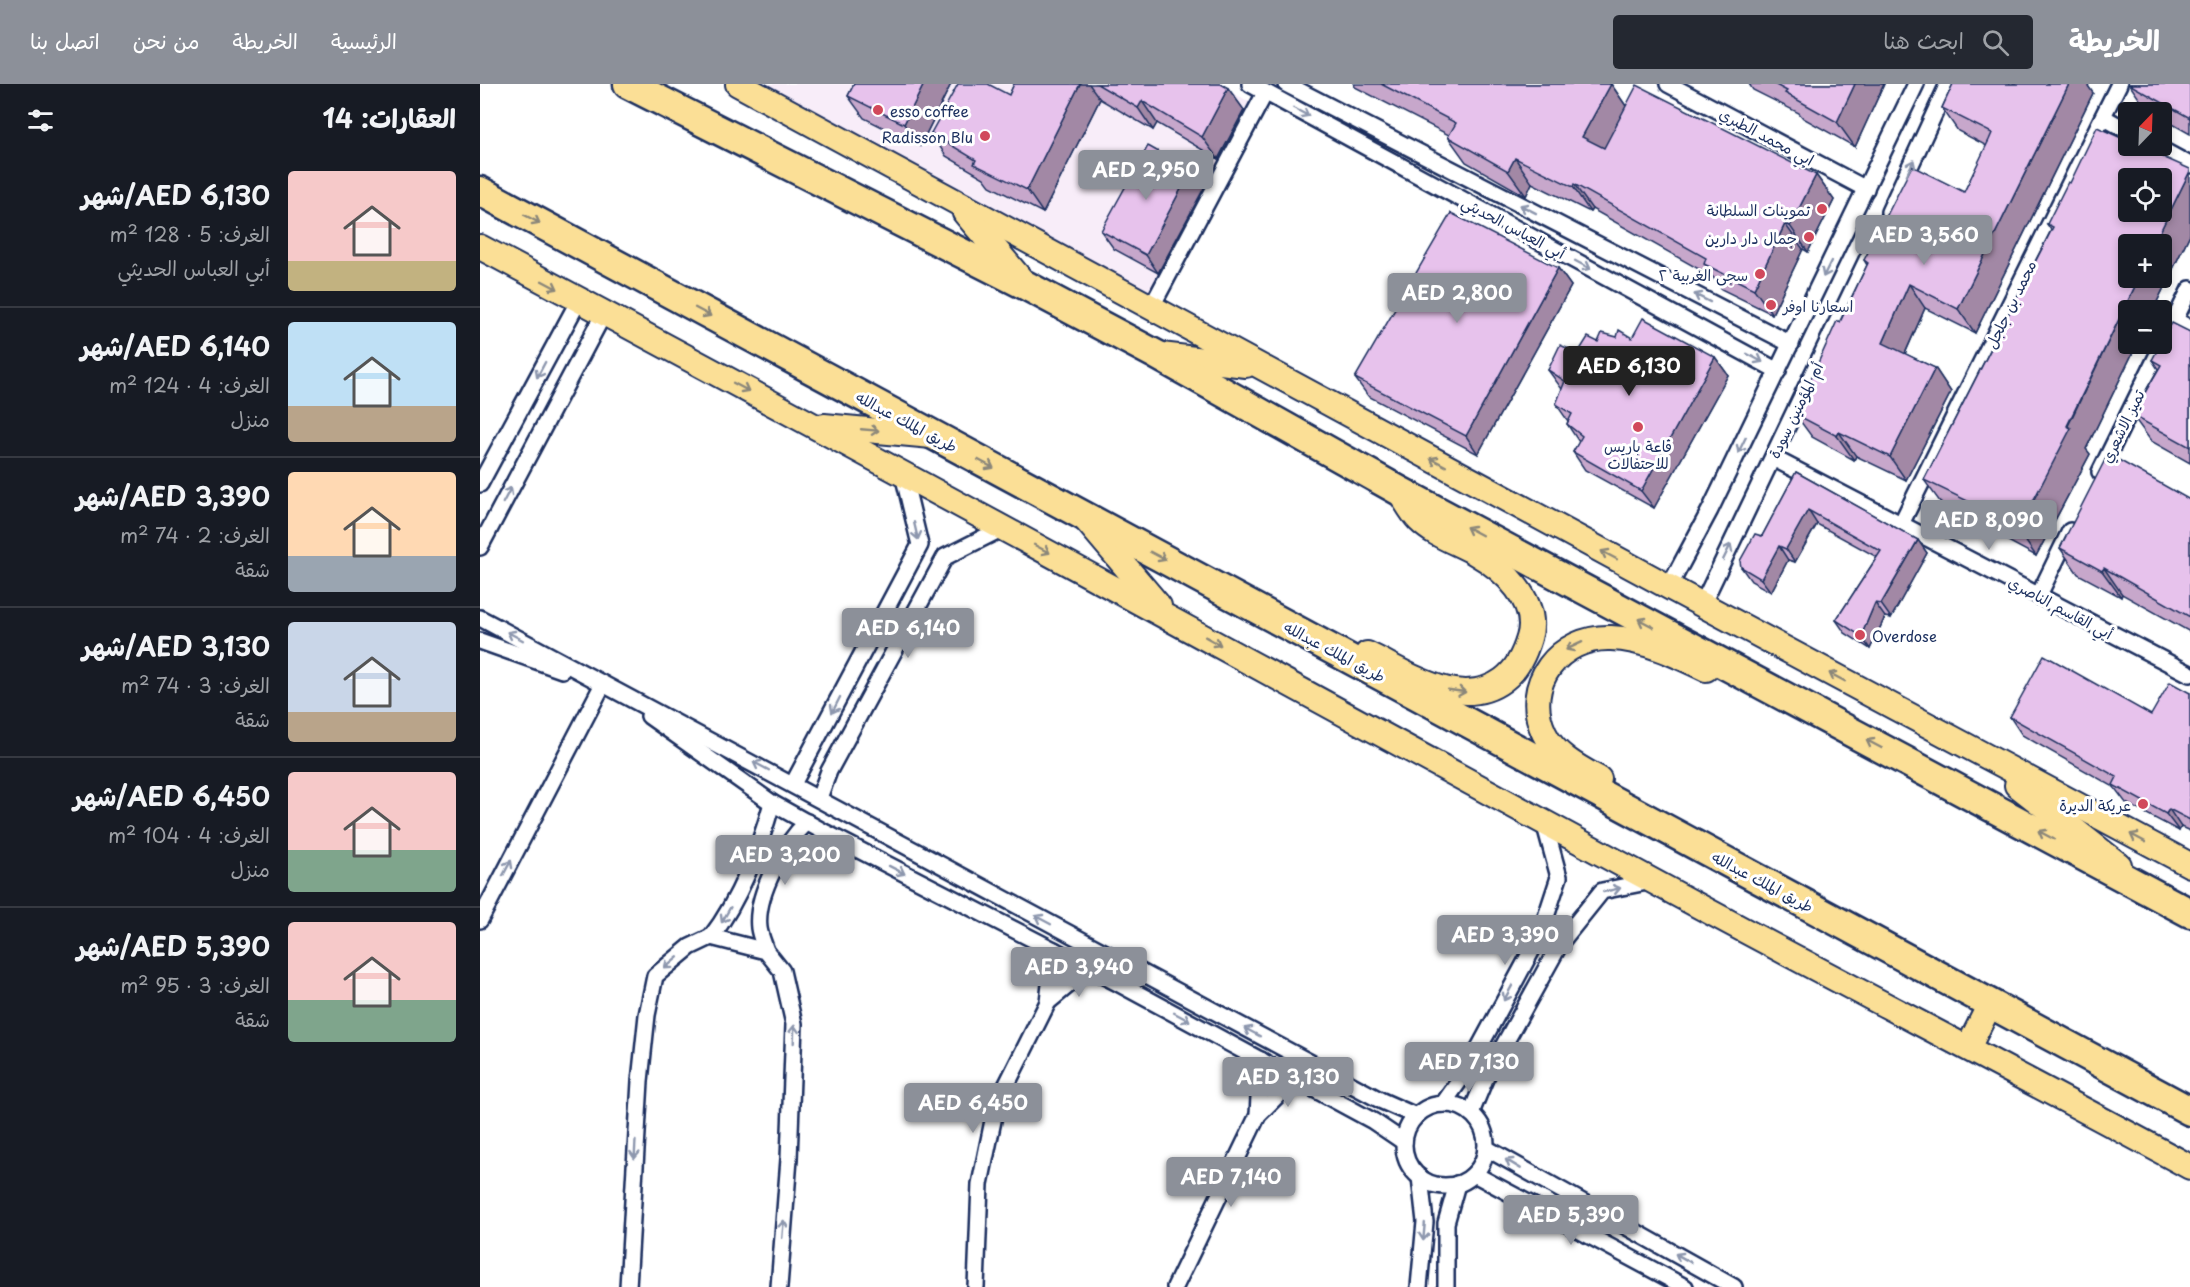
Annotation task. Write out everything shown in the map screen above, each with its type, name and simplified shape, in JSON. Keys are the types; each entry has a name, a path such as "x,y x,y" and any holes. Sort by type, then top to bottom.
{"highway":[{"path":"628,84 1025,285 1157,355 1398,490 2190,913"},
{"name":"طريق الملك عبدالله","path":"487,194 2190,1111"}],"main road":[{"path":"738,84 1702,605 2190,865"},
{"path":"957,203 1025,285"},
{"path":"480,248 1168,617 1652,881 1969,1046 2190,1167"},
{"path":"1157,355 1260,367"},
{"path":"812,425 935,436"},
{"path":"1305,635 1347,645 1431,684 1459,693 1481,690 1502,681 1518,666 1532,627 1528,608 1518,587 1477,554 1444,537 1419,520 1398,490"},
{"path":"1083,516 1168,617"},
{"path":"1672,833 1660,814 1580,768 1555,750 1544,734 1538,714 1543,676 1551,661 1576,643 1612,638 1665,651 1711,671 1750,678"},
{"path":"1967,746 2154,893"},
{"path":"1969,1046 1990,1004"}],"street":[{"name":"أبي العباس الحديثي","path":"1250,84 1778,371"},
{"name":"أبي العباس الحديثي","path":"1286,84 1791,344"},
{"name":"ابي محمد الطبري","path":"1668,84 1866,189"},
{"path":"1669,587 1710,510 1916,84"},
{"name":"أم المؤمنين سودة","path":"1702,605 1948,84"},
{"name":"محمد بن جلجل","path":"1902,524 2119,84"},
{"path":"1151,308 1265,93"},
{"path":"2103,117 2118,125"},
{"path":"2172,155 2190,165"},
{"name":"تميز الاشعري","path":"2092,488 2113,459 2190,289"},
{"path":"480,484 579,300"},
{"path":"480,547 604,313"},
{"path":"2175,320 2190,328"},
{"name":"أبي القاسم الناصري","path":"1773,458 2190,674"},
{"path":"793,784 920,545 903,474"},
{"path":"2039,595 2076,520"},
{"path":"819,798 829,771 945,557 1003,528"},
{"path":"480,618 1361,1090 1416,1116"},
{"path":"480,641 603,684 772,803 1295,1078 1373,1121 1404,1142"},
{"path":"480,920 603,684"},
{"path":"628,1287 640,1081 647,1016 656,976 690,947 711,937 727,916 766,823 772,803"},
{"path":"779,1287 789,1159 794,1024 782,971 766,951 759,927 762,896 790,837 807,822"},
{"path":"1443,1104 1467,1070 1540,935 1559,877 1544,822"},
{"path":"1471,1113 1485,1079 1561,942 1602,891 1652,881"},
{"path":"711,937 766,951"},
{"path":"976,1287 980,1184 996,1106 1048,1002 1054,950"},
{"path":"1048,1002 1089,968"},
{"path":"1258,1115 1261,1060"},
{"path":"1175,1287 1258,1115 1295,1078"},
{"path":"1443,1104 1463,1108 1471,1113 1483,1129 1486,1148 1480,1167 1474,1174 1457,1184 1438,1185 1420,1177 1408,1161 1404,1142 1406,1132 1416,1116 1424,1109 1443,1104"},
{"path":"1486,1148 1734,1287"},
{"path":"1474,1174 1685,1287"},
{"path":"1419,1287 1425,1222 1420,1177"},
{"path":"1446,1287 1446,1223 1457,1184"}],"shaded area":[{"path":"764,84 1217,84 1253,104 1150,293"}],"building":[{"path":"854,84 924,84 904,124 848,96"},
{"path":"958,84 988,84 1009,95 1014,84 1080,84 1027,190 974,164 976,160 931,133"},
{"path":"1097,84 1221,84 1228,88 1202,137 1142,101 1138,108"},
{"path":"1381,84 1611,84 1582,137 1604,148 1637,85 1816,175 1790,226 1785,224 1754,289 1704,264 1706,258 1574,184 1573,187 1515,158 1508,171 1448,137 1456,123"},
{"path":"1774,84 1855,84 1837,122 1785,93 1787,91"},
{"path":"1953,84 2069,84 1958,309 1909,284 1883,343 1935,368 1890,457 1839,432 1837,436 1795,414 1837,321 1840,322 1868,263 1864,260 1912,166 1964,192 1989,140 1992,133 1942,108"},
{"path":"2129,84 2190,84 2190,118 2172,108 2172,102 2161,102"},
{"path":"2097,127 2118,136 2118,156 2161,156 2190,169 2172,208 2172,168 2118,168 2118,222 2165,222 2159,234 2118,234 2118,288 2134,288 2128,300 2118,300 2118,321 2067,426 2071,428 2018,530 1975,507 1976,505 1924,480 2053,227 2047,224 2068,182 2070,183"},
{"path":"1148,146 1191,170 1146,255 1101,231"},
{"path":"1451,213 1558,268 1466,436 1355,378"},
{"name":"قاعة باريس للاحتفالات","path":"1643,318 1715,357 1641,491 1573,452 1582,436 1567,424 1572,414 1556,404 1565,381 1548,370 1560,345 1578,353 1588,337 1598,342 1602,333 1617,337 1619,330 1632,338"},
{"path":"2172,323 2190,332 2190,447 2132,415 2161,365 2152,360 2155,354 2172,354"},
{"path":"2108,454 2190,500 2190,617 2104,568 2102,571 2060,548"},
{"path":"1796,472 1918,540 1881,604 1875,603 1861,636 1836,620 1881,551 1808,510 1786,549 1779,546 1761,579 1741,567 1740,561 1755,534 1762,536"},
{"path":"2044,655 2151,715 2170,682 2190,693 2190,820 2169,809 2166,814 2113,785 2117,777 2010,717"}],"place":[{"name":"esso coffee","path":"878,110"},
{"name":"Radisson Blu","path":"985,136"},
{"name":"تموينات السلطانة","path":"1822,209"},
{"name":"جمال دار دارين","path":"1809,237"},
{"name":"سجى الغربية ٢","path":"1760,274"},
{"name":"اسعارنا اوفر","path":"1771,305"},
{"name":"قاعة باريس للاحتفالات","path":"1638,427"},
{"name":"Overdose","path":"1860,635"},
{"name":"عريكة الديرة","path":"2143,804"}]}
